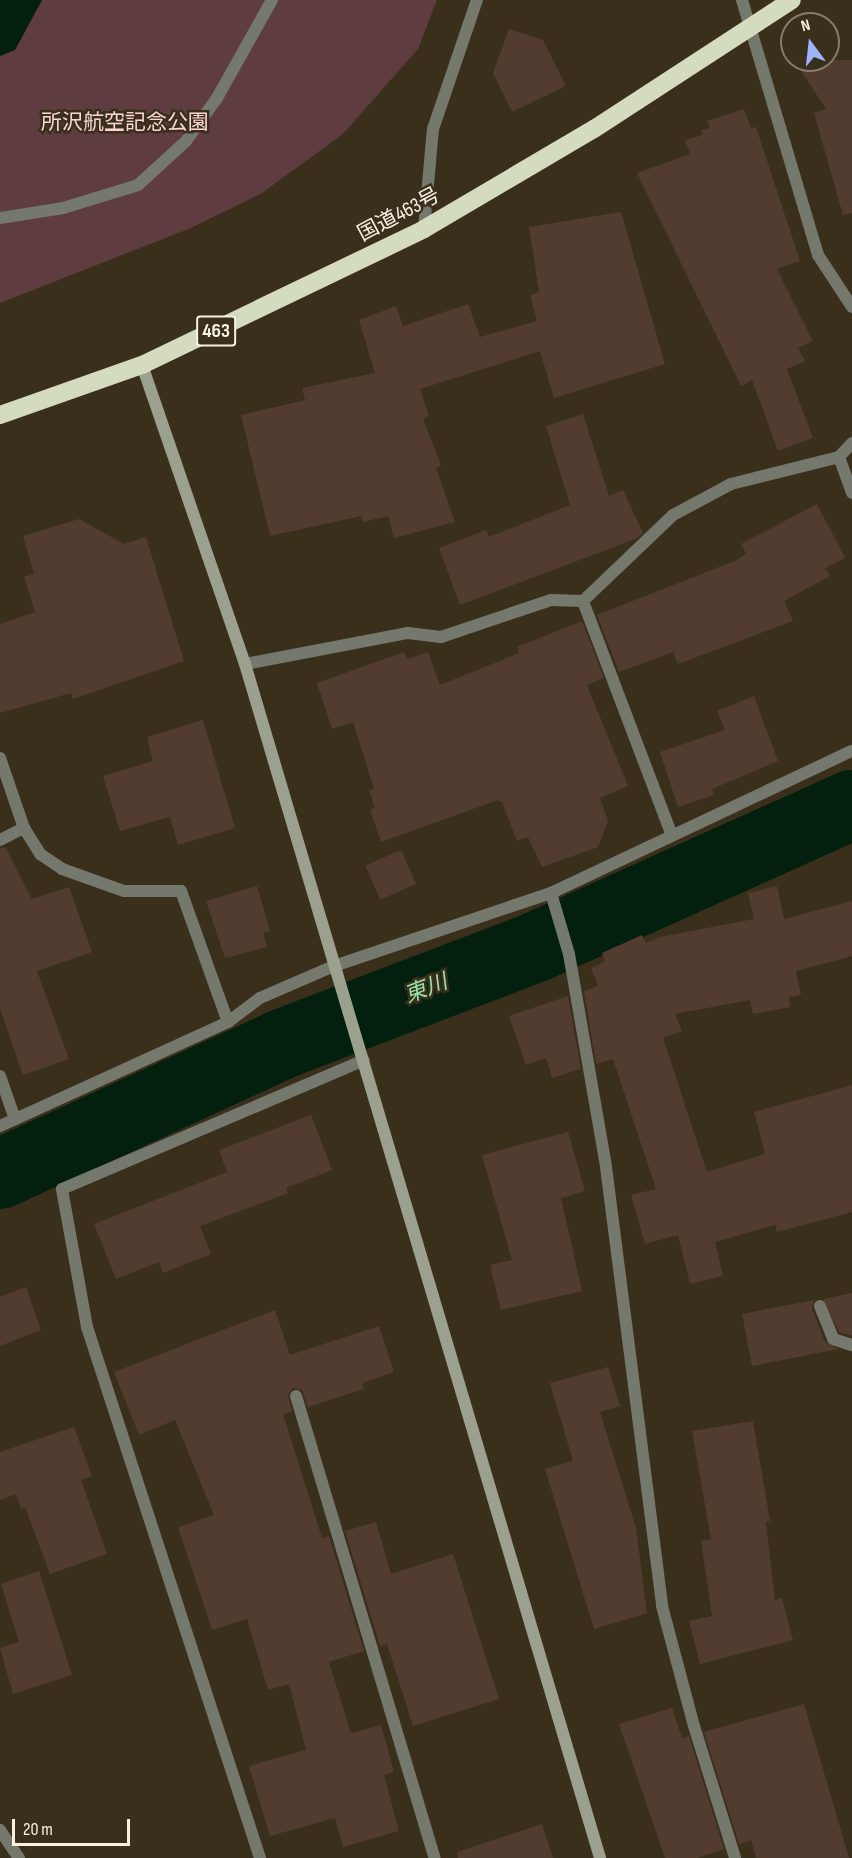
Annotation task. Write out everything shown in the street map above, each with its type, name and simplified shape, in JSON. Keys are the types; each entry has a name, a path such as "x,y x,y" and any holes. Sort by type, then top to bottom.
{"highway":[{"name":"国道463号","path":"0,415 142,365 424,229 594,129 792,0"}],"street":[{"path":"0,218 63,208 138,185 186,141 223,88 272,0"},
{"path":"424,229 433,129 477,0"},
{"path":"742,0 818,255 852,307"},
{"path":"142,365 245,664 600,1858"},
{"path":"245,664 408,633 441,637 551,600 583,601 673,515 731,484 839,457 852,444"},
{"path":"839,457 852,493"},
{"path":"583,601 671,833"},
{"path":"0,1126 228,1023 260,998 334,966 551,893 671,833 852,751"},
{"path":"0,758 24,828 40,854 62,869 95,883 124,891 181,891 228,1023"},
{"path":"0,840 24,828"},
{"path":"551,893 570,954 606,1167 662,1606 694,1726 735,1858"},
{"path":"260,1858 87,1327 62,1189 364,1060"},
{"path":"0,1076 15,1119"},
{"path":"820,1306 833,1340 852,1345"},
{"path":"296,1396 435,1858"},
{"path":"0,1830 19,1858"}],"green space":[{"name":"所沢航空記念公園","path":"0,0 437,0 418,49 343,134 262,193 191,228 0,303"}],"shaded area":[{"path":"0,0 42,0 15,50 0,56"}],"building":[{"path":"509,29 543,40 566,86 512,112 493,73"},
{"path":"840,60 852,60 852,213 843,215 814,113 826,109 802,72 840,72"},
{"path":"744,109 751,128 756,127 800,261 777,269 813,341 798,348 805,361 787,369 813,438 778,451 752,380 741,386 637,173 690,154 685,140 703,135 701,130 710,128 707,121"},
{"path":"621,212 665,364 554,398 540,351 420,389 429,416 423,419 441,465 436,468 455,522 394,538 388,516 363,522 361,516 270,536 241,415 305,400 302,388 375,373 359,320 396,306 403,326 468,304 480,337 537,321 530,295 539,292 529,227"},
{"path":"583,414 609,496 623,490 643,533 635,539 460,605 439,548 486,530 489,537 570,505 546,426"},
{"path":"817,504 845,558 825,568 830,576 784,601 793,621 678,664 673,652 619,672 597,615 737,560 746,553 741,544"},
{"path":"79,519 124,544 146,537 184,661 73,699 71,693 0,713 0,624 35,612 24,577 34,574 23,536"},
{"path":"582,621 604,678 587,685 628,786 600,798 608,821 598,847 542,867 528,837 517,841 502,802 498,800 381,842 370,809 375,808 369,790 374,789 353,722 332,729 317,683 404,652 407,659 428,652 440,685 519,653 517,647"},
{"path":"754,696 778,761 712,789 714,795 678,807 660,752 725,730 717,711"},
{"path":"203,720 235,828 178,845 170,817 120,831 103,776 153,761 147,737"},
{"path":"5,847 32,899 69,887 92,952 37,971 69,1059 23,1075 0,1009 0,848"},
{"path":"401,850 416,884 380,900 365,866"},
{"path":"257,886 270,931 263,933 267,947 225,958 206,901"},
{"path":"777,886 784,919 852,901 852,956 796,971 801,995 789,997 790,1007 753,1014 750,1000 675,1014 682,1031 663,1038 707,1172 765,1154 754,1112 852,1085 852,1212 777,1232 775,1225 715,1242 723,1276 690,1284 678,1235 645,1244 631,1195 656,1189 613,1059 596,1064 584,991 598,986 591,968 605,962 602,953 642,935 646,943 660,937 754,919 748,893"},
{"path":"568,996 581,1069 552,1078 546,1058 526,1065 509,1016"},
{"path":"311,1115 332,1170 286,1188 288,1193 200,1226 211,1254 163,1273 159,1262 116,1279 94,1224 227,1172 219,1150"},
{"path":"568,1132 585,1191 561,1198 582,1291 501,1310 490,1265 512,1260 482,1155"},
{"path":"26,1287 41,1330 0,1346 0,1297"},
{"path":"852,1293 852,1336 839,1332 823,1299"},
{"path":"814,1300 812,1309 825,1342 838,1349 752,1366 742,1314"},
{"path":"275,1310 290,1355 379,1326 394,1372 362,1383 364,1389 308,1407 302,1390 293,1388 288,1395 292,1412 283,1414 322,1538 329,1536 364,1651 329,1662 351,1733 381,1725 394,1772 384,1775 399,1831 343,1847 335,1818 270,1836 249,1766 306,1750 289,1684 268,1690 247,1619 212,1630 178,1527 214,1515 175,1420 139,1435 114,1372"},
{"path":"608,1367 620,1406 600,1412 636,1528 647,1613 594,1629 545,1469 573,1461 550,1383"},
{"path":"753,1421 770,1521 766,1522 775,1600 782,1598 793,1640 700,1664 689,1621 712,1616 701,1541 711,1539 692,1431"},
{"path":"74,1427 92,1476 81,1480 107,1554 50,1574 25,1507 21,1509 16,1494 0,1500 0,1452"},
{"path":"376,1522 391,1574 453,1554 499,1699 413,1726 387,1644 380,1646 345,1531"},
{"path":"39,1571 72,1675 13,1694 0,1648 19,1642 1,1584"},
{"path":"804,1704 849,1858 756,1858 751,1840 739,1844 704,1732"},
{"path":"672,1708 682,1738 689,1736 724,1849 697,1858 665,1858 619,1724"},
{"path":"542,1824 553,1858 458,1858 457,1852"}],"waterway":[{"name":"東川","path":"0,1174 282,1044 538,946 852,805"}]}
